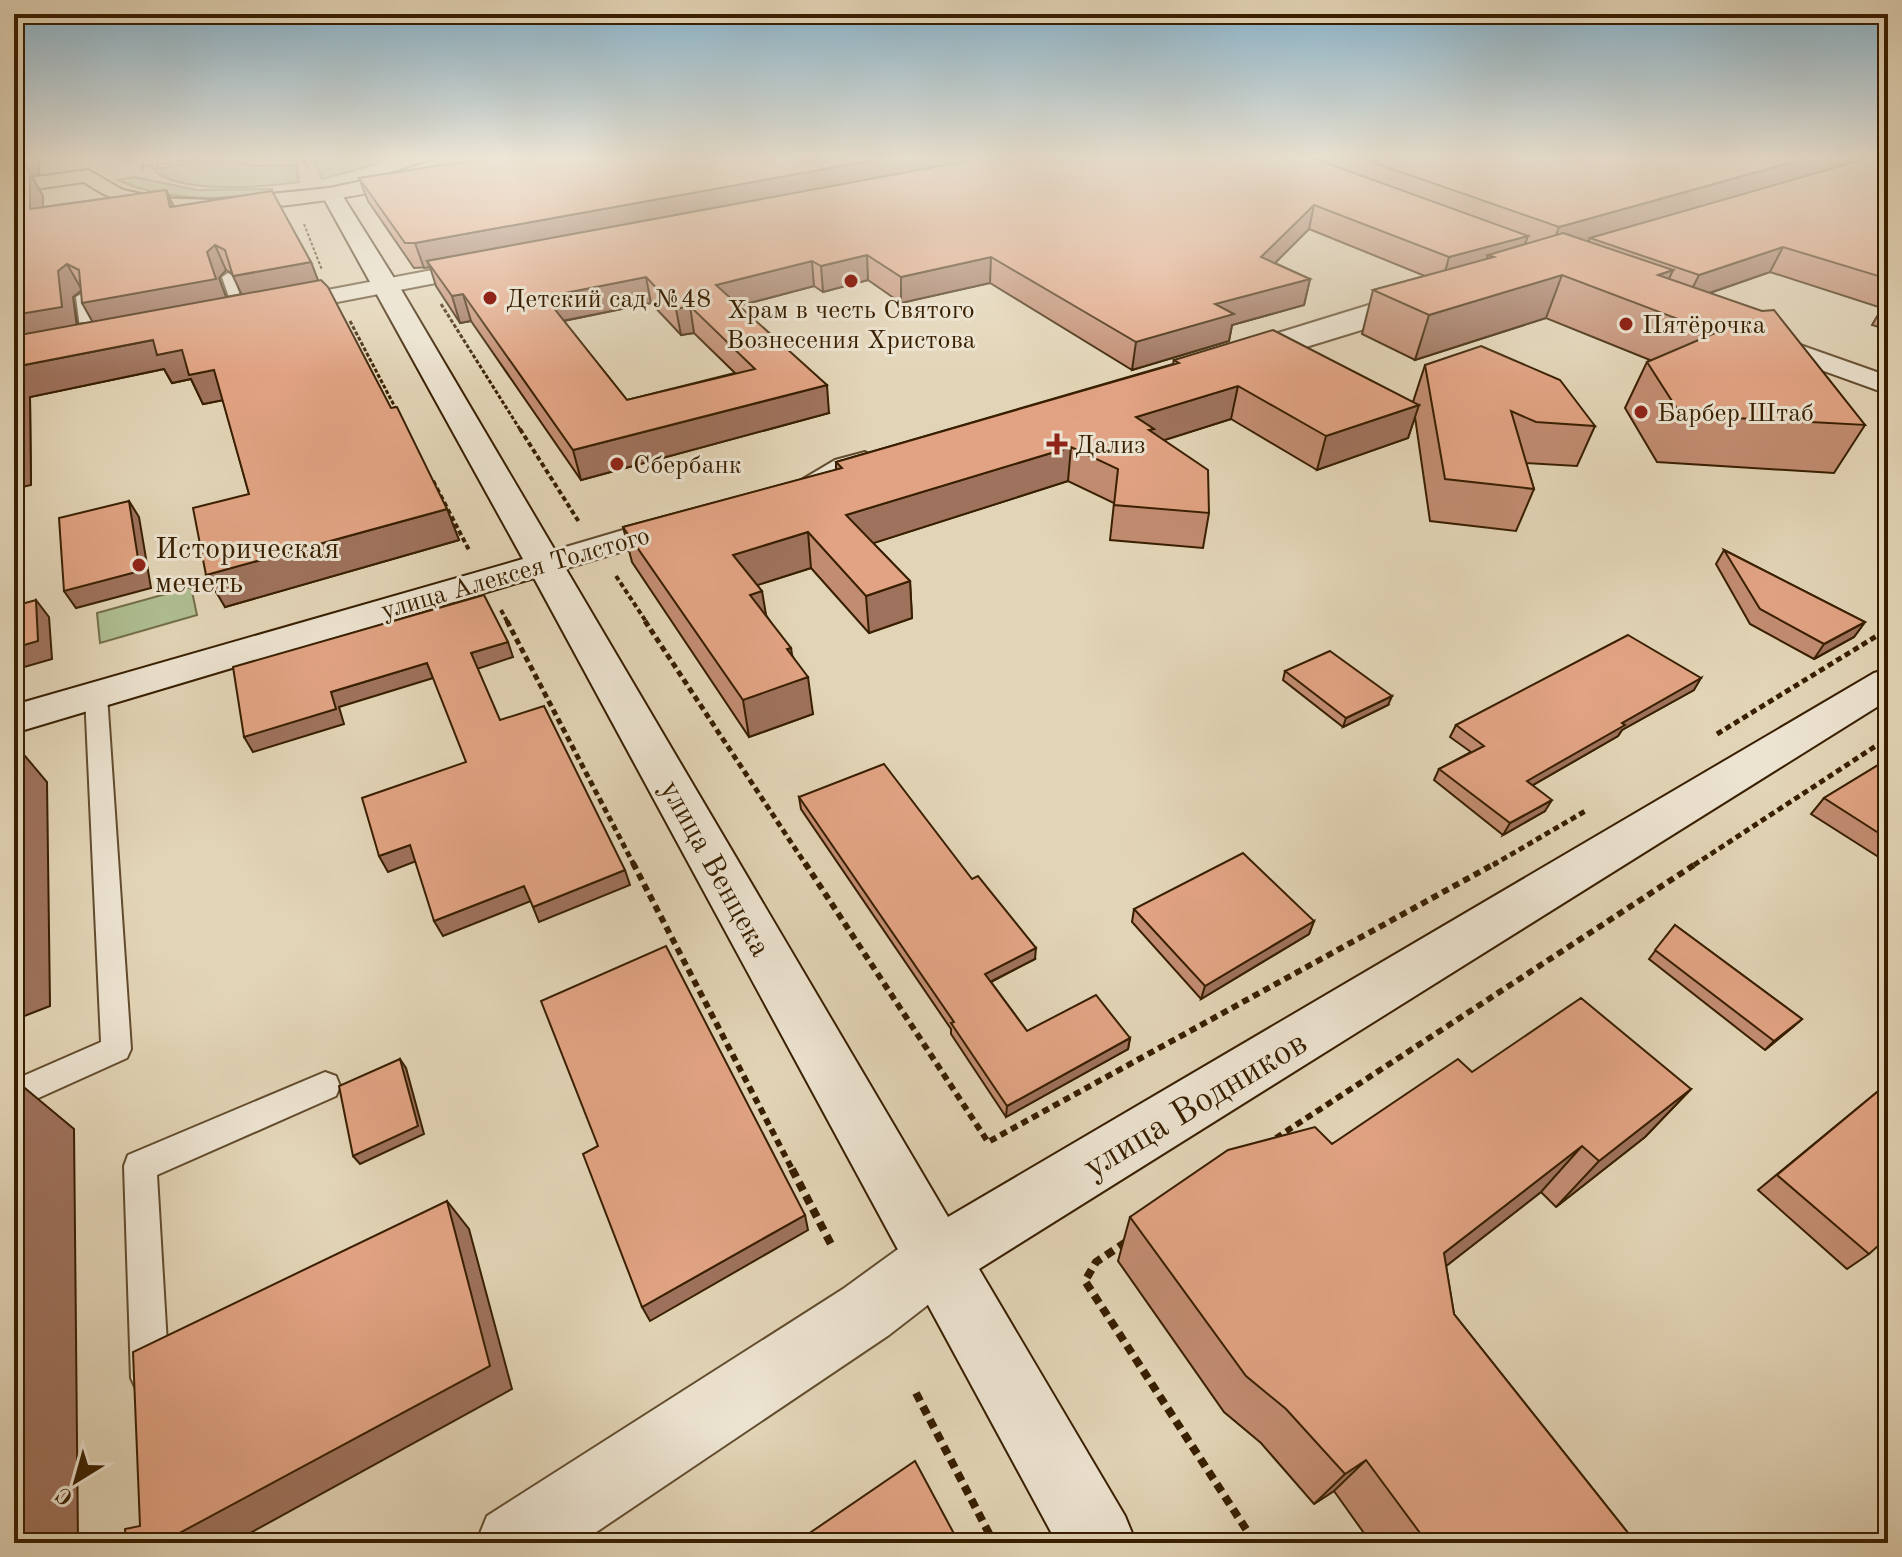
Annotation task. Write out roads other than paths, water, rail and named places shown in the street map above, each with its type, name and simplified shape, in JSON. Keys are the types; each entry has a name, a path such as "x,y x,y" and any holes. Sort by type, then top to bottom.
{"street":[{"name":"улица Венцека","path":"353,230 1098,1543"},
{"path":"211,320 517,260"},
{"path":"1222,358 1445,292"},
{"path":"1727,327 1888,386"},
{"path":"59,349 119,337"},
{"path":"780,494 886,459"},
{"name":"улица Алексея Толстого","path":"14,719 719,512"},
{"name":"улица Водников","path":"514,1543 866,1312 938,1258 1888,682"}],"lane":[{"path":"228,277 242,314"},
{"path":"83,297 89,343"},
{"path":"14,1095 116,1049 96,695"},
{"path":"152,1417 140,1166 325,1086"}],"place":[{"name":"Храм в честь Святого Вознесения Христова","path":"851,281"},
{"name":"Детский сад №48","path":"490,298"},
{"name":"Пятёрочка","path":"1626,324"},
{"name":"Барбер Штаб","path":"1641,412"},
{"name":"Дализ","path":"1057,444"},
{"name":"Сбербанк","path":"617,464"},
{"name":"Историческая мечеть","path":"139,565"}]}
